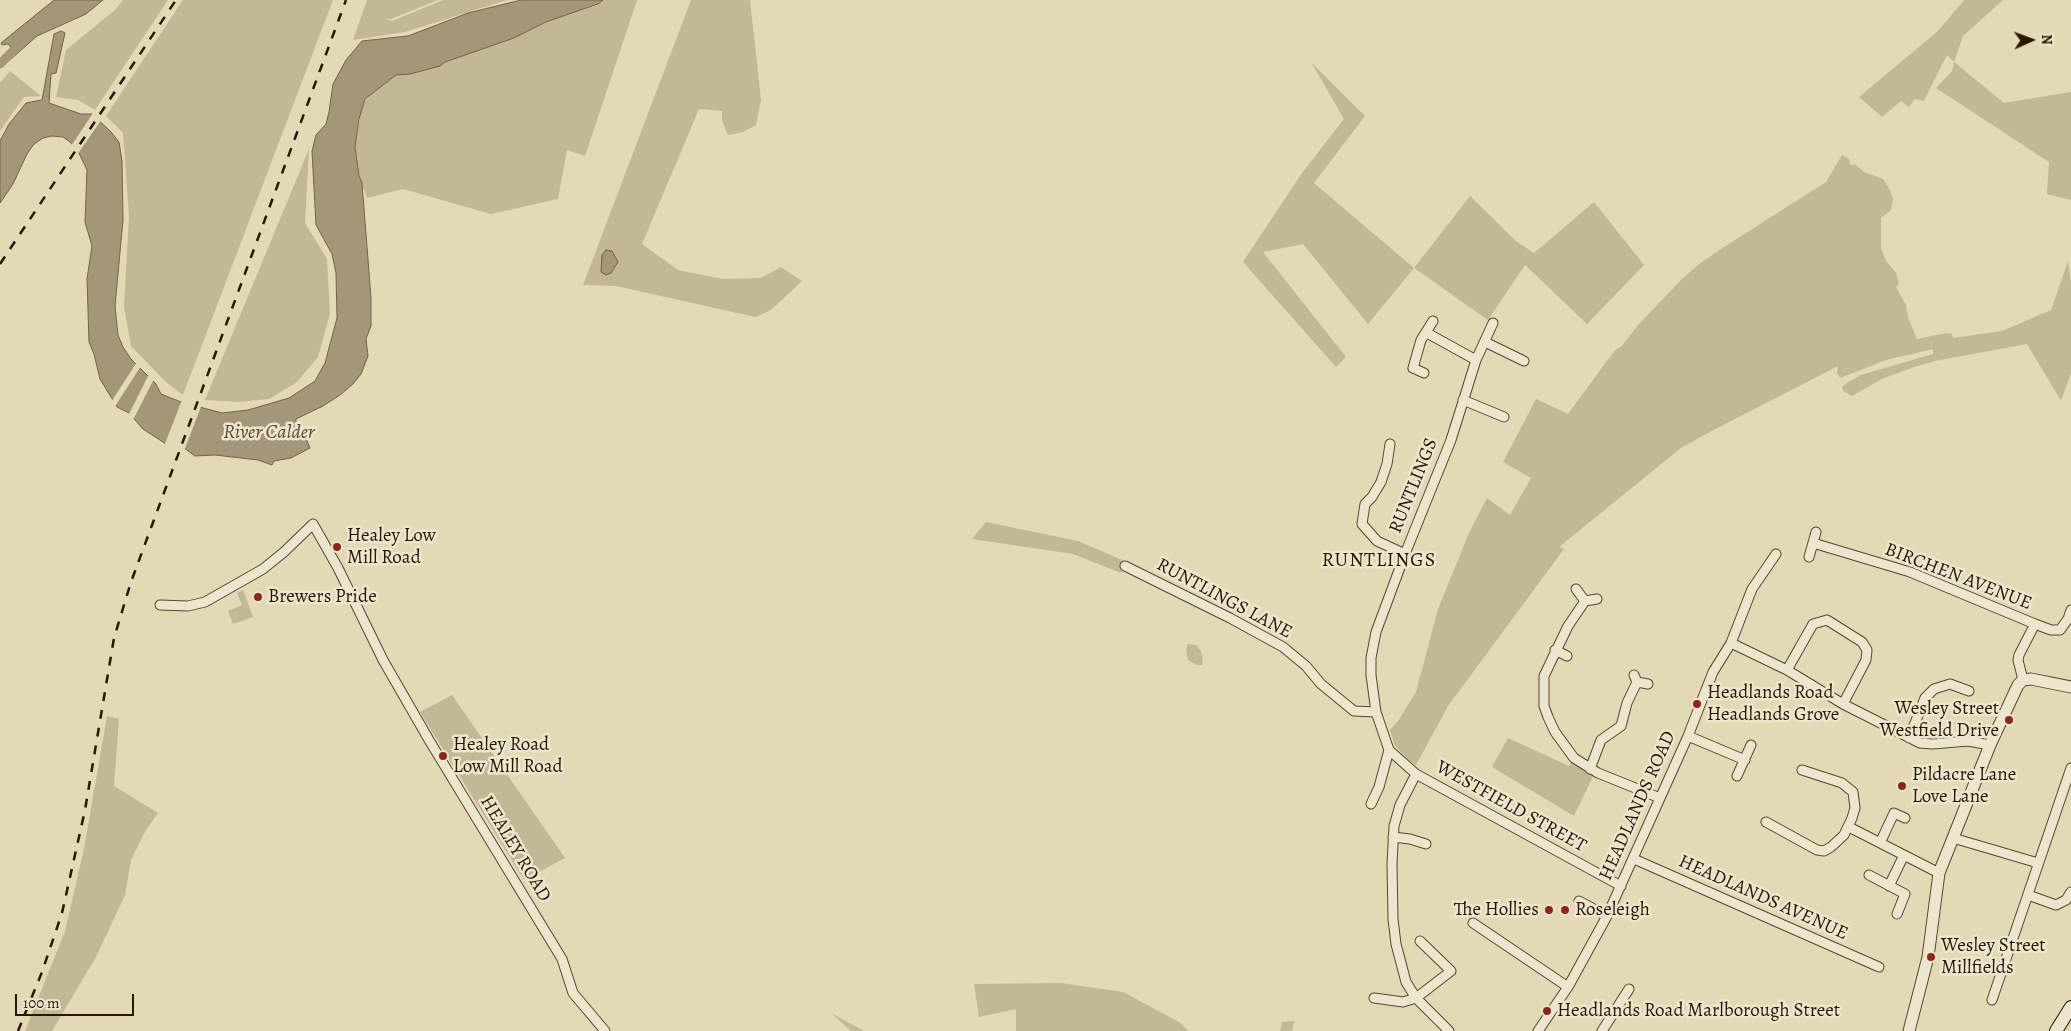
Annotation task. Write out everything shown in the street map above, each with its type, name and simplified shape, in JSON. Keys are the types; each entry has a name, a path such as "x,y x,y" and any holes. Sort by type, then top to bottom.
{"main road":[{"path":"2056,1031 2071,1007"}],"street":[{"path":"1404,374 1413,368 1421,340 1433,321"},
{"name":"RUNTLINGS","path":"1389,750 1376,712 1370,675 1376,632 1451,440 1476,360 1493,323"},
{"path":"1427,333 1476,360"},
{"path":"1485,342 1524,361"},
{"path":"1413,368 1424,373"},
{"path":"1463,400 1504,417"},
{"path":"1390,444 1388,464 1372,498 1365,504 1362,524 1377,541 1405,554"},
{"name":"HEALEY ROAD","path":"160,605 188,606 205,602 263,569 313,524 338,568 383,660 429,740 562,959 573,993 605,1031"},
{"path":"1809,557 1816,532"},
{"name":"BIRCHEN AVENUE","path":"1812,543 1910,572 2035,624 2019,655 2018,660 2023,680"},
{"name":"HEADLANDS ROAD","path":"1538,1031 1568,987 1607,916 1688,736 1713,672 1731,643 1752,589 1776,554"},
{"name":"RUNTLINGS LANE","path":"1125,566 1284,647 1306,666 1321,684 1354,711 1376,712"},
{"path":"1576,589 1585,601"},
{"path":"1598,599 1585,601 1555,650 1544,676 1544,706 1554,732 1574,758 1590,769 1660,798"},
{"path":"2035,624 2056,631 2060,630 2069,620 2071,610"},
{"path":"1787,670 1809,629 1817,621 1828,620 1862,642 1867,650 1866,660 1843,704"},
{"path":"1731,643 1787,670 1843,704 1920,743 1933,744 1968,741 1990,745"},
{"path":"1555,650 1566,656"},
{"path":"1935,676 1939,686"},
{"path":"1590,769 1602,740 1621,726 1636,678 1648,684"},
{"path":"1909,1031 1928,958 1939,873 1990,745 2018,685 2023,680 2031,679 2071,687"},
{"path":"1909,738 1925,698 1939,686 1950,684 1969,690"},
{"path":"1688,736 1744,760"},
{"path":"1738,776 1751,745"},
{"path":"1371,804 1389,750"},
{"name":"WESTFIELD STREET","path":"1389,750 1416,774 1621,886"},
{"path":"1992,1000 1991,989 2028,895 2071,768"},
{"path":"1766,822 1780,836 1816,850 1824,850 1838,842 1849,827 1855,808 1853,792 1842,783 1813,769 1802,770"},
{"path":"1416,774 1396,814 1393,837 1393,919 1396,944 1402,974 1416,998 1449,1031"},
{"path":"1880,843 1894,813 1904,818"},
{"path":"1849,827 1939,873"},
{"path":"1393,837 1410,839 1426,844"},
{"path":"1953,838 2038,864"},
{"path":"1889,886 1904,855"},
{"name":"HEADLANDS AVENUE","path":"1634,858 1879,968"},
{"path":"1869,875 1905,894 1896,914"},
{"path":"2028,895 2056,905 2066,900 2071,892"},
{"path":"1579,901 1607,916"},
{"path":"1473,923 1568,987"},
{"path":"1374,998 1402,1002 1416,998 1451,970 1420,941"},
{"path":"1602,1031 1629,989"}],"shaded area":[{"path":"123,0 168,0 95,110 78,100 56,97 66,50 115,10"},
{"path":"183,0 333,0 183,395 166,382 131,346 124,307 129,216 123,133 106,116"},
{"path":"367,0 438,0 391,19 384,18 392,21 443,0 507,0 405,32 353,40"},
{"path":"603,0 637,0 585,156 567,150 558,199 491,214 403,189 367,198 359,176 355,147 362,105 370,95 396,75 410,74 440,66 444,62 514,38 546,22 598,5"},
{"path":"691,0 750,0 761,100 756,125 743,132 728,135 722,121 722,111 699,109 642,244 678,270 723,279 761,278 781,267 802,281 771,310 755,317 616,286 583,285"},
{"path":"1964,0 2003,0 1963,36 1954,62 1947,55 1924,101 1915,99 1909,107 1901,101 1882,117 1859,97 1938,31"},
{"path":"1311,62 1365,116 1314,183 1414,268 1368,324 1303,244 1263,252 1346,357 1336,367 1243,262 1302,173 1344,119"},
{"path":"1954,62 2004,103 2071,92 2071,200 2047,194 2049,162 1936,88 1952,71"},
{"path":"10,71 41,96 24,97 0,131 0,83"},
{"path":"309,149 305,223 327,259 330,314 318,357 297,382 269,399 239,402 205,400"},
{"path":"1842,155 1849,159 1851,165 1855,164 1864,172 1883,179 1890,190 1893,200 1891,210 1881,218 1881,248 1886,261 1896,273 1899,284 1896,287 1906,305 1908,317 1917,339 1946,333 1952,334 1953,338 2002,331 2051,310 2068,261 2071,283 2071,373 2061,401 2027,344 1935,361 1914,367 1882,379 1852,396 1843,391 1842,387 1861,375 1933,354 1933,349 1886,360 1840,378 1837,372 1838,366 1704,435 1681,448 1559,547 1564,549 1448,706 1416,765 1410,761 1395,746 1390,730 1398,721 1416,692 1438,609 1469,533 1487,498 1510,515 1531,478 1503,462 1536,399 1568,414 1615,350 1621,347 1638,325 1682,279 1699,264 1724,247 1826,182"},
{"path":"1470,196 1516,241 1534,253 1594,202 1644,265 1587,324 1525,265 1488,320 1414,268"},
{"path":"986,522 1078,541 1127,562 1121,573 1073,554 972,539"},
{"path":"243,590 253,617 233,624 228,611 242,605 237,593"},
{"path":"1188,644 1196,645 1201,651 1202,665 1197,665 1188,660 1186,649"},
{"path":"452,695 565,858 524,880 420,712"},
{"path":"107,716 119,719 114,786 158,813 146,830 131,860 125,895 96,957 52,1031 25,1031 65,931 84,849"},
{"path":"1508,738 1569,766 1574,758 1595,772 1574,816 1492,767"},
{"path":"1061,983 1123,992 1179,1022 1189,1031 1016,1031 1016,1009 979,1017 974,984"},
{"path":"831,1013 864,1031 851,1031"},
{"path":"1294,1021 1292,1031 1280,1031 1282,1022"}],"water":[{"path":"54,0 103,0 86,14 37,36 11,59 7,54 11,49 10,46 8,44 2,45 1,43"},
{"name":"River Calder","path":"521,0 603,0 598,4 546,22 514,38 445,62 440,66 410,74 396,75 365,99 359,119 355,147 359,176 362,183 371,298 371,326 366,339 368,356 361,374 353,384 323,406 296,419 310,448 291,458 274,461 272,465 258,460 215,455 195,456 184,448 166,444 143,429 129,413 117,407 100,379 89,342 87,279 92,246 85,222 87,170 78,151 63,137 52,136 43,138 34,144 27,154 13,184 0,203 0,141 9,124 26,103 42,100 54,34 61,31 65,33 56,73 51,74 49,103 81,114 92,114 119,142 122,161 123,220 115,306 118,335 123,347 131,359 156,384 161,394 181,402 222,413 248,410 289,398 315,381 325,363 337,318 336,273 332,254 316,225 312,151 316,135 326,124 333,84 346,60 362,41 408,36 468,13"},
{"path":"606,250 612,251 618,262 611,273 606,275 601,272 602,255"}],"pier":[{"path":"93,113 102,119 77,155 71,146"},
{"path":"137,362 141,366 114,408 111,402"},
{"path":"149,374 154,379 133,420 128,416"},
{"path":"182,400 202,404 184,451 164,446"}],"waterway":[{"path":"0,64 15,49"}],"railway":[{"path":"0,264 176,0"},
{"path":"18,1031 42,972 62,913 85,810 114,638 131,582 346,0"}],"place":[{"name":"Healey Low Mill Road","path":"337,547"},
{"name":"Brewers Pride","path":"258,597"},
{"name":"Headlands Road Headlands Grove","path":"1697,704"},
{"name":"Wesley Street Westfield Drive","path":"2009,720"},
{"name":"Healey Road Low Mill Road","path":"443,756"},
{"name":"Pildacre Lane Love Lane","path":"1902,786"},
{"name":"The Hollies","path":"1549,910"},
{"name":"Roseleigh","path":"1565,910"},
{"name":"Wesley Street Millfields","path":"1931,957"},
{"name":"Headlands Road Marlborough Street","path":"1547,1011"}],"district":[{"name":"RUNTLINGS","path":"1379,561"}]}
